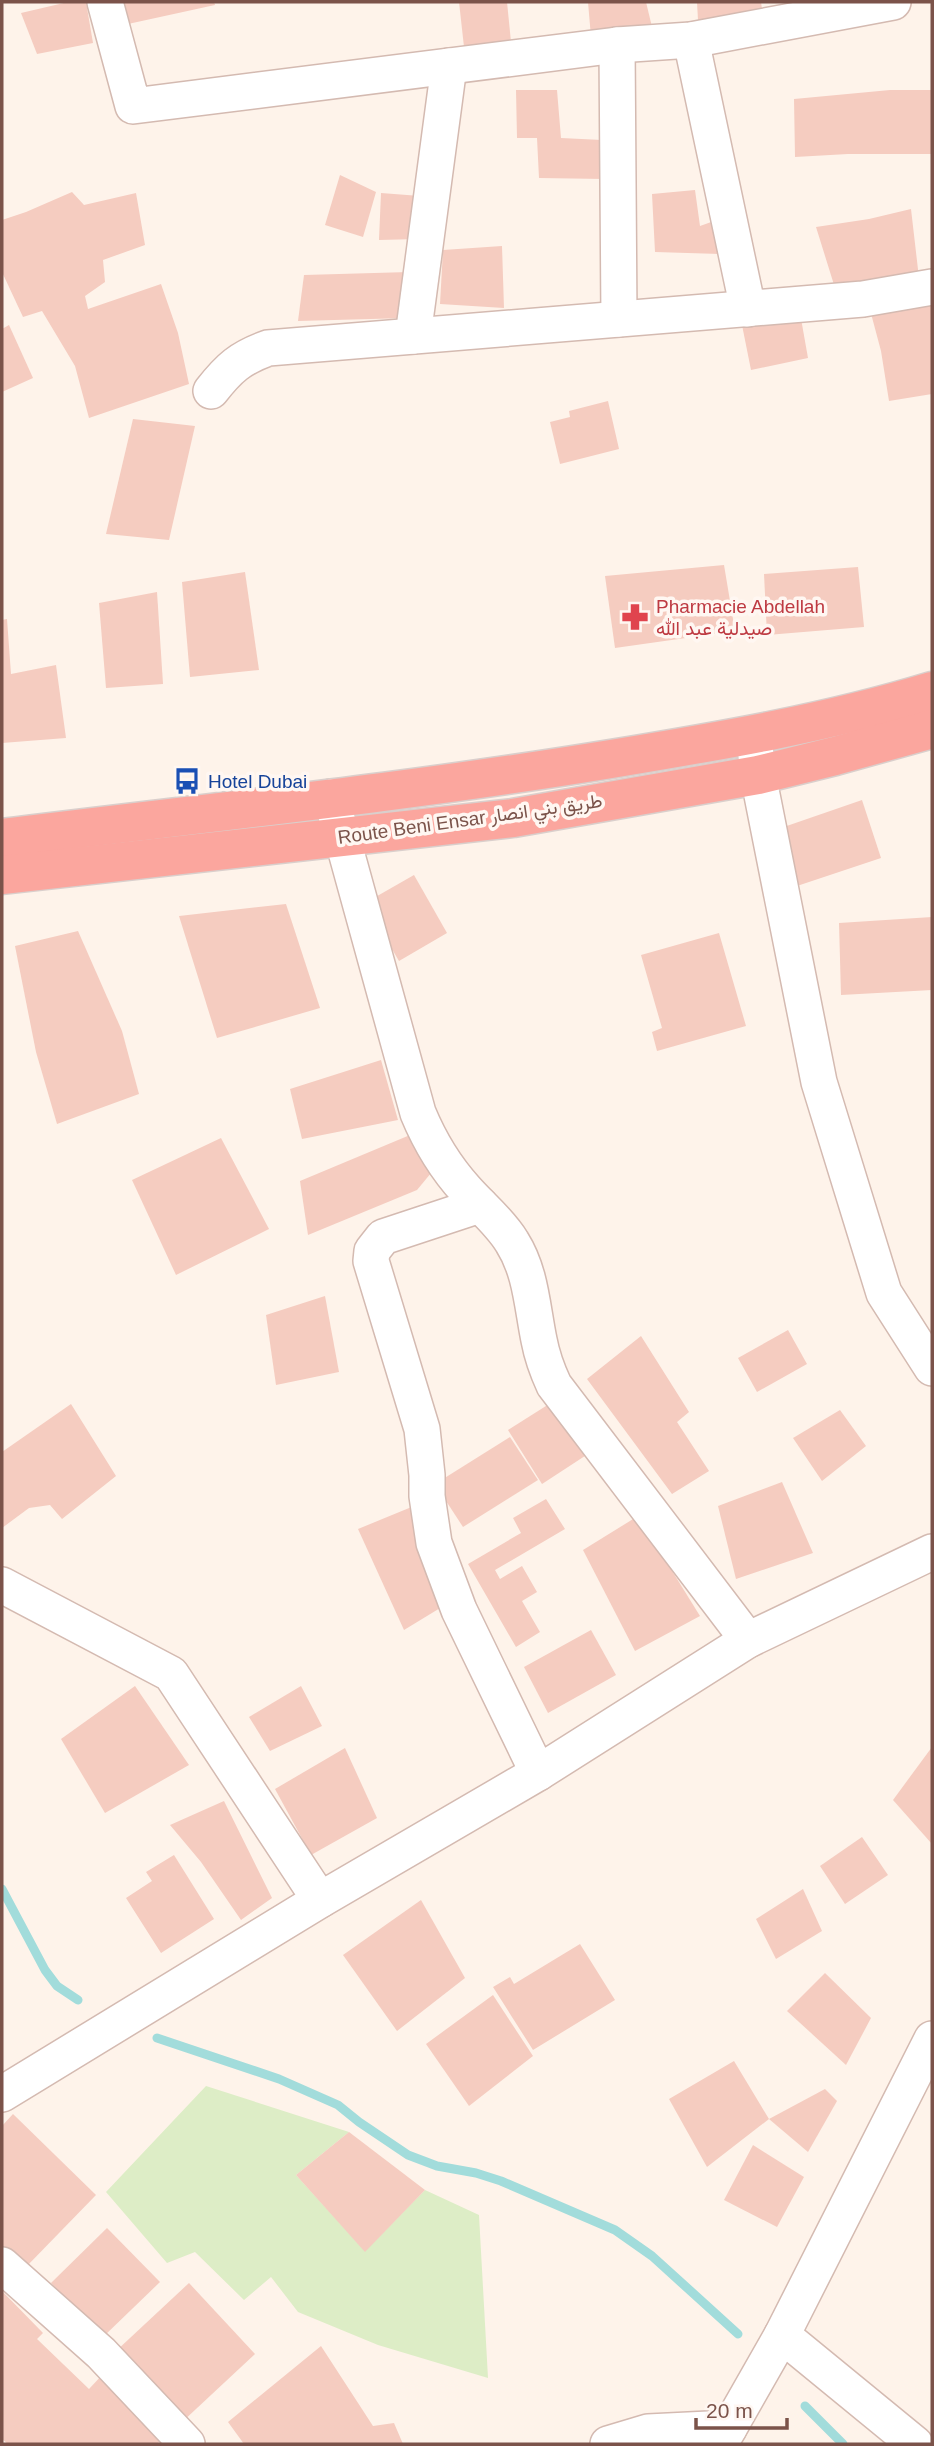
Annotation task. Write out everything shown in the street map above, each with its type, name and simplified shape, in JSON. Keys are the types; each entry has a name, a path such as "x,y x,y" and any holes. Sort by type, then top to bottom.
{"highway":[{"name":"Route Beni Ensar طريق بني انصار","path":"2,838 522,774 754,736 932,691"},
{"name":"Route Beni Ensar طريق بني انصار","path":"2,875 513,818 758,775 835,757 932,729"}],"street":[{"path":"105,2 133,106 617,45 691,40 893,2"},
{"path":"691,40 748,309"},
{"path":"617,45 619,319"},
{"path":"413,336 450,66"},
{"path":"211,391 236,363 268,348 863,299 932,287"},
{"path":"754,736 758,775 819,1082 884,1293 932,1368"},
{"path":"331,797 418,1113 439,1156 512,1243 524,1266 544,1364 554,1385 748,1640"},
{"path":"480,1205 383,1237 372,1251 371,1261 422,1429 434,1543 459,1611 538,1773"},
{"path":"2,2094 320,1900 538,1773 748,1640 932,1552"},
{"path":"2,1585 171,1674 320,1900"},
{"path":"608,2444 648,2432 724,2436 782,2335 932,2039"},
{"path":"2,2265 102,2353 187,2444"},
{"path":"782,2335 915,2444"}],"green space":[{"path":"206,2086 349,2132 296,2175 365,2251 425,2190 479,2215 488,2378 378,2345 298,2312 271,2277 244,2300 195,2252 167,2263 106,2192"}],"building":[{"path":"68,2 86,2 93,43 37,54 21,13"},
{"path":"123,2 214,2 215,5 128,24"},
{"path":"459,2 507,2 511,42 464,47"},
{"path":"588,2 646,2 652,27 591,37"},
{"path":"697,2 761,2 762,9 698,20"},
{"path":"516,90 557,90 561,138 602,140 605,179 539,178 537,138 517,138"},
{"path":"890,90 932,90 932,154 795,157 794,99"},
{"path":"340,175 376,192 363,237 325,225"},
{"path":"695,190 700,226 714,221 720,254 655,252 652,194"},
{"path":"72,192 84,205 136,193 145,245 103,260 105,282 85,296 88,309 161,284 178,333 189,384 89,418 75,366 42,311 23,317 2,272 2,220"},
{"path":"381,193 420,196 419,239 379,240"},
{"path":"911,209 919,278 835,288 816,227"},
{"path":"502,246 504,308 440,304 443,250"},
{"path":"409,272 407,318 298,321 304,275"},
{"path":"932,293 932,394 889,401 881,351 869,306"},
{"path":"800,313 808,358 751,370 742,325"},
{"path":"9,325 33,378 2,392 2,329"},
{"path":"608,401 619,449 560,464 550,422 570,417 569,411"},
{"path":"133,419 195,426 169,540 106,534"},
{"path":"724,565 735,631 615,648 605,576"},
{"path":"858,567 864,627 767,635 764,574"},
{"path":"245,572 259,670 190,677 182,582"},
{"path":"157,592 163,684 106,688 99,603"},
{"path":"7,619 11,674 56,665 66,738 2,743 2,620"},
{"path":"862,800 881,858 797,886 778,829"},
{"path":"414,875 447,933 399,961 365,903"},
{"path":"286,904 320,1008 217,1038 179,916"},
{"path":"932,917 932,990 841,995 839,923"},
{"path":"78,931 122,1031 139,1094 57,1124 36,1052 15,946"},
{"path":"719,933 746,1026 657,1051 652,1032 662,1028 641,955"},
{"path":"381,1060 398,1120 302,1139 290,1089"},
{"path":"422,1130 436,1167 417,1190 308,1235 300,1181"},
{"path":"221,1138 269,1229 176,1275 132,1180"},
{"path":"325,1296 339,1372 276,1385 266,1315"},
{"path":"788,1330 807,1364 757,1392 738,1358"},
{"path":"641,1336 689,1412 677,1422 709,1471 672,1494 587,1379"},
{"path":"557,1399 591,1452 542,1484 508,1430"},
{"path":"71,1404 116,1476 62,1519 50,1505 29,1508 2,1528 2,1452"},
{"path":"840,1410 866,1446 822,1481 793,1438"},
{"path":"510,1437 538,1480 463,1527 435,1484"},
{"path":"782,1482 813,1553 736,1579 718,1506"},
{"path":"546,1499 565,1529 495,1570 500,1579 522,1566 537,1592 522,1601 540,1632 516,1647 468,1564 521,1533 513,1518"},
{"path":"414,1506 450,1602 404,1630 358,1529"},
{"path":"638,1516 700,1616 635,1651 583,1550"},
{"path":"591,1630 616,1675 548,1713 524,1667"},
{"path":"135,1686 189,1765 105,1813 61,1739"},
{"path":"301,1686 322,1726 270,1751 249,1717"},
{"path":"932,1747 932,1844 893,1800"},
{"path":"345,1748 377,1818 311,1855 275,1789"},
{"path":"224,1801 272,1898 241,1920 201,1862 170,1825"},
{"path":"862,1837 888,1875 845,1904 820,1866"},
{"path":"174,1855 214,1919 161,1953 126,1898 152,1881 146,1872"},
{"path":"803,1889 822,1931 776,1959 756,1919"},
{"path":"421,1900 465,1978 397,2031 343,1955"},
{"path":"580,1944 615,2000 533,2050 493,1987 510,1977 514,1984"},
{"path":"825,1973 871,2018 846,2065 787,2011"},
{"path":"493,1995 533,2056 469,2106 426,2044"},
{"path":"734,2061 769,2119 707,2167 669,2099"},
{"path":"825,2089 837,2101 808,2152 769,2119"},
{"path":"13,2114 96,2195 25,2268 2,2246 2,2126"},
{"path":"349,2132 425,2190 365,2252 296,2175"},
{"path":"753,2145 804,2177 777,2227 724,2200"},
{"path":"107,2228 160,2282 103,2337 51,2283"},
{"path":"189,2283 255,2354 181,2423 115,2352"},
{"path":"2,2291 43,2333 37,2339 89,2389 104,2373 167,2434 157,2444 8,2444 2,2439"},
{"path":"321,2346 373,2426 394,2423 403,2444 244,2444 228,2422"}],"waterway":[{"path":"2,1889 45,1970 57,1986 78,2000"},
{"path":"157,2038 279,2079 338,2105 408,2155 437,2166 501,2181 615,2230 652,2256 738,2334"},
{"path":"805,2406 843,2444"}],"place":[{"name":"Pharmacie Abdellah صيدلية عبد الله","path":"635,617"},
{"name":"Hotel Dubai","path":"187,781"}]}
